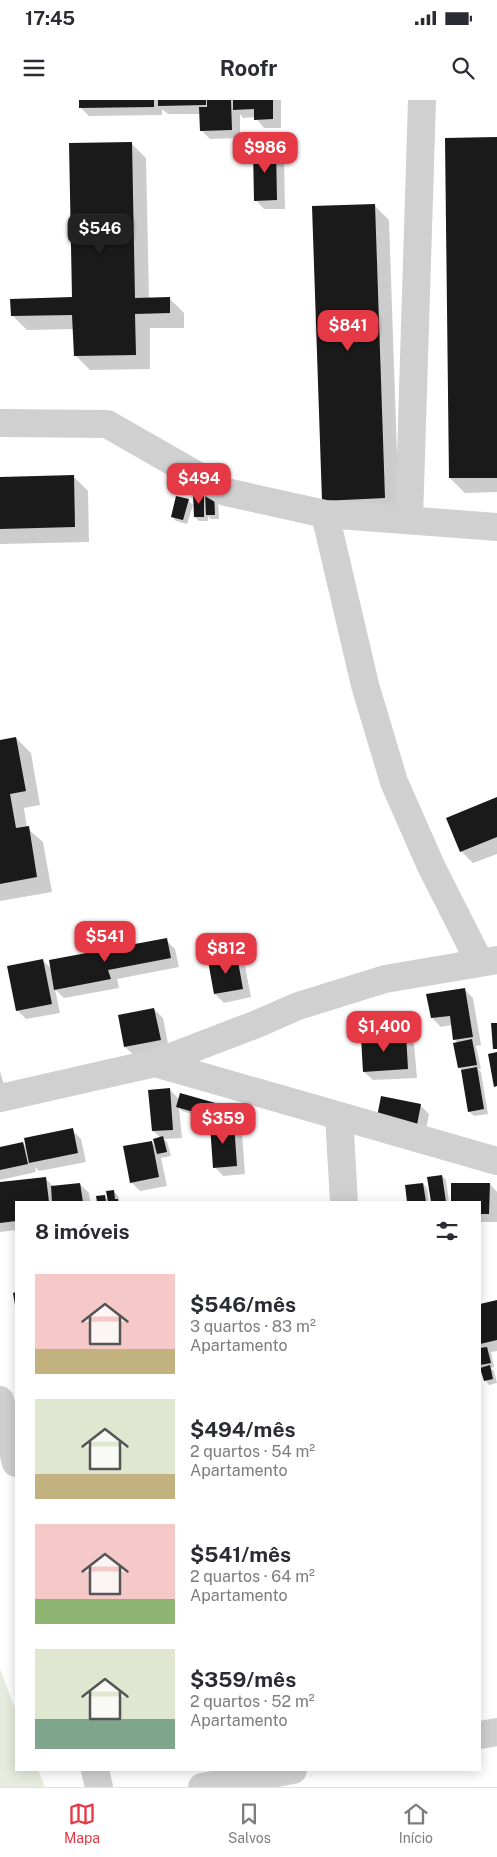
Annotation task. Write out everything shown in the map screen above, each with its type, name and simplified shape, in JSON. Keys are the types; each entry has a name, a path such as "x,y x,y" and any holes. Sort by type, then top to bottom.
{"street":[{"path":"409,520 422,100"},
{"path":"0,423 108,424 226,492 325,514 497,527"},
{"path":"0,1098 156,1063 258,1024 298,1006 385,980 488,962 431,866 394,782 365,685 325,514"},
{"path":"156,1063 497,1161"},
{"path":"339,1116 344,1201"},
{"path":"0,1400 15,1459"},
{"path":"481,1735 497,1732"},
{"path":"95,1771 99,1787"},
{"path":"202,1787 288,1771"}],"shaded area":[{"path":"0,1669 15,1709 15,1771 38,1771 45,1787 0,1787"}],"building":[{"path":"79,100 154,100 154,107 79,108"},
{"path":"158,100 206,100 206,105 158,106"},
{"path":"207,100 231,100 232,130 200,131 199,107 207,107"},
{"path":"233,100 273,100 273,119 254,120 254,109 233,110"},
{"path":"497,137 497,478 449,478 445,138"},
{"path":"132,142 135,298 170,297 170,313 135,314 136,355 74,356 72,315 11,316 10,299 72,297 69,143"},
{"path":"253,148 276,148 277,200 254,201"},
{"path":"375,204 385,498 322,501 312,206"},
{"path":"74,475 75,527 0,529 0,477"},
{"path":"205,491 214,491 215,515 206,515"},
{"path":"204,492 204,517 194,517 193,493"},
{"path":"176,496 189,499 183,520 171,517"},
{"path":"16,737 26,791 10,794 16,828 29,826 37,877 0,884 0,740"},
{"path":"497,797 497,837 460,852 446,818"},
{"path":"167,938 171,958 108,970 111,979 54,990 49,960"},
{"path":"237,956 243,989 214,994 208,961"},
{"path":"43,959 52,1004 16,1011 7,966"},
{"path":"465,988 473,1037 453,1040 450,1016 431,1018 426,994"},
{"path":"154,1008 161,1040 124,1047 118,1015"},
{"path":"491,1023 497,1023 497,1049 493,1049"},
{"path":"406,1034 408,1069 363,1072 361,1037"},
{"path":"472,1039 477,1065 458,1068 453,1043"},
{"path":"497,1052 497,1086 494,1087 488,1054"},
{"path":"477,1067 484,1109 468,1112 461,1070"},
{"path":"170,1088 173,1130 152,1131 148,1090"},
{"path":"180,1093 219,1104 215,1118 176,1107"},
{"path":"381,1096 421,1104 417,1125 377,1117"},
{"path":"234,1123 237,1166 213,1168 210,1125"},
{"path":"73,1128 78,1153 29,1163 24,1138"},
{"path":"163,1136 167,1152 157,1154 153,1139"},
{"path":"152,1141 159,1177 130,1183 123,1146"},
{"path":"23,1142 28,1164 0,1170 0,1147"},
{"path":"442,1175 446,1201 431,1201 427,1177"},
{"path":"46,1177 49,1201 15,1201 15,1221 0,1223 0,1182"},
{"path":"80,1183 83,1201 52,1201 51,1186"},
{"path":"423,1183 426,1201 407,1201 405,1185"},
{"path":"451,1183 490,1183 489,1214 481,1214 481,1201 451,1201"},
{"path":"114,1190 115,1199 118,1199 118,1201 108,1201 106,1191"},
{"path":"105,1195 106,1201 97,1201 96,1196"},
{"path":"497,1300 497,1340 481,1344 481,1304"},
{"path":"487,1347 491,1363 481,1365 481,1348"},
{"path":"490,1365 493,1379 484,1381 481,1368"}]}
